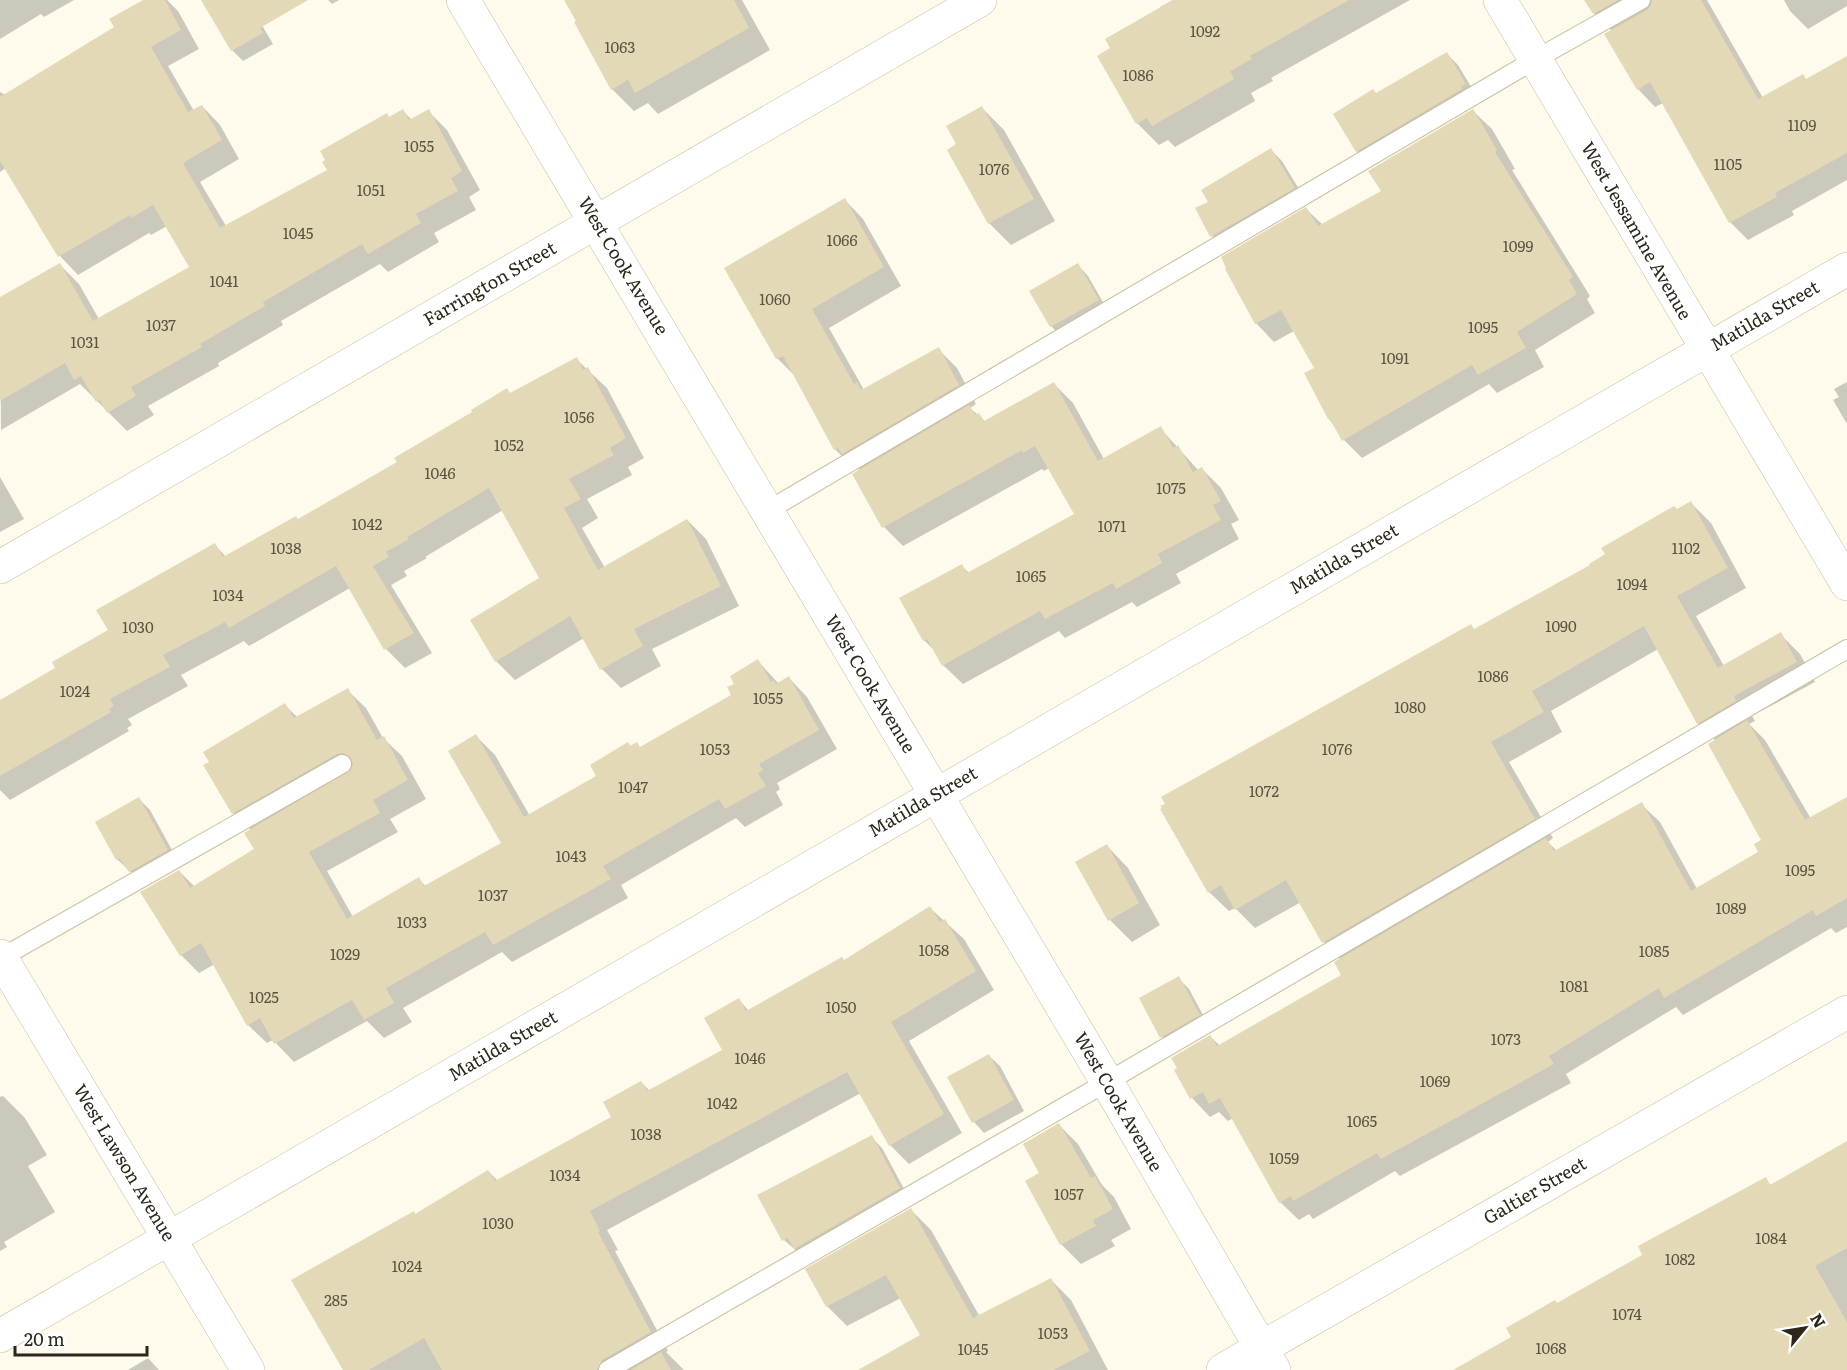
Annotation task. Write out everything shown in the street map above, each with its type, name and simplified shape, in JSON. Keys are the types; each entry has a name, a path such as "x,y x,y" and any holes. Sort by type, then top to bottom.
{"street":[{"name":"West Cook Avenue","path":"463,0 1107,1082 1268,1359"},
{"name":"Farrington Street","path":"0,567 980,0"},
{"name":"West Jessamine Avenue","path":"1500,0 1847,584"},
{"name":"Matilda Street","path":"0,1336 1847,269"},
{"name":"West Lawson Avenue","path":"1,957 248,1370"},
{"name":"Galtier Street","path":"1223,1370 1268,1359 1847,1012"}],"lane":[{"path":"767,511 1536,59 1641,0"},
{"path":"608,1370 1107,1082 1847,649"},
{"path":"1,957 342,764"}],"building":[{"path":"143,0 165,0 181,30 151,47 188,112 202,105 222,140 183,163 220,228 327,170 322,162 325,160 320,151 387,113 389,117 403,109 409,120 429,109 462,171 451,178 458,191 416,214 421,223 368,254 362,244 263,302 265,306 200,344 202,347 131,387 136,396 107,413 100,400 96,402 81,376 74,380 65,363 0,401 0,297 60,263 93,321 189,267 153,205 131,218 130,215 58,257 0,161 0,97 114,27 109,19"},
{"path":"201,0 308,0 260,28 263,33 231,51"},
{"path":"564,0 734,0 749,28 635,93 628,80 611,90"},
{"path":"1173,0 1349,0 1250,56 1252,59 1230,71 1234,79 1152,126 1147,118 1136,124 1097,56 1110,48 1105,39"},
{"path":"1584,0 1618,0 1593,14"},
{"path":"1652,0 1701,0 1758,99 1803,74 1806,79 1847,56 1847,153 1775,193 1777,197 1729,223 1650,82 1637,90 1604,34 1647,10"},
{"path":"1447,52 1466,84 1461,87 1462,89 1356,152 1333,114 1373,89 1376,93"},
{"path":"982,106 1034,199 988,224 947,150 956,144 946,126"},
{"path":"1473,109 1497,150 1495,152 1573,277 1569,280 1577,294 1517,332 1526,348 1478,375 1472,365 1342,441 1304,373 1314,368 1281,310 1255,324 1225,269 1221,257 1306,207 1318,226 1381,191 1368,171"},
{"path":"1271,148 1295,188 1210,237 1195,208 1208,202 1201,190"},
{"path":"845,198 884,267 812,309 854,384 857,382 861,390 939,347 959,385 842,454 838,448 834,450 783,356 776,359 724,268"},
{"path":"1078,263 1099,300 1050,327 1029,291"},
{"path":"577,357 583,370 588,367 626,438 610,448 614,455 569,479 581,499 564,508 598,570 687,519 721,586 634,629 643,646 600,670 570,616 495,662 470,620 539,578 489,488 407,537 409,539 386,552 389,557 373,566 414,633 384,650 336,566 229,628 225,622 163,655 170,667 110,699 114,706 109,709 111,712 0,776 0,700 55,668 52,662 108,630 96,610 215,543 223,557 296,516 298,519 397,462 394,458 472,412 471,410 507,388 510,393"},
{"path":"1054,382 1098,461 1161,426 1173,448 1178,445 1193,472 1202,467 1221,501 1213,505 1221,520 1158,554 1162,563 1116,589 1113,583 1045,619 1040,611 942,666 927,639 923,641 899,598 962,564 967,573 1074,514 1035,446 1023,453 1022,450 882,528 852,474 969,405 975,415 979,413 984,421"},
{"path":"1691,501 1728,568 1677,596 1718,668 1781,632 1797,662 1734,696 1736,701 1697,724 1644,626 1532,691 1544,712 1491,742 1535,819 1322,943 1286,880 1235,910 1221,885 1208,893 1160,809 1162,808 1160,806 1165,804 1161,797 1471,624 1474,629 1590,565 1605,554 1601,548 1674,506 1677,509"},
{"path":"758,659 771,682 774,680 776,684 789,676 819,730 759,764 763,770 758,773 766,786 725,809 719,799 603,866 611,879 493,945 485,932 386,988 394,1003 364,1020 352,1000 274,1044 260,1018 247,1026 201,943 180,956 140,892 179,870 190,888 254,849 244,833 351,770 353,765 351,758 343,753 337,754 232,814 203,765 209,762 203,752 285,703 294,718 348,688 377,740 384,736 408,780 373,800 380,813 309,852 347,919 419,877 424,886 501,843 448,751 476,734 524,817 596,776 590,765 628,742 630,746 637,742 640,747 731,695 727,687 734,684 730,676"},
{"path":"1747,720 1805,820 1847,797 1847,898 1816,916 1813,910 1664,998 1659,988 1549,1056 1554,1064 1381,1159 1377,1153 1293,1201 1291,1196 1279,1203 1220,1098 1209,1104 1203,1092 1190,1099 1174,1070 1177,1068 1171,1058 1210,1035 1217,1046 1341,975 1334,962 1546,838 1554,851 1642,802 1691,891 1758,852 1754,844 1761,840 1708,744"},
{"path":"139,797 168,850 129,872 119,858 116,860 95,822"},
{"path":"1107,844 1139,903 1108,921 1075,862"},
{"path":"930,906 940,922 945,919 976,971 891,1022 944,1114 889,1146 847,1072 590,1211 600,1231 598,1232 651,1332 602,1360 597,1370 442,1370 424,1338 369,1370 343,1370 291,1280 414,1211 415,1214 488,1170 495,1181 611,1117 603,1102 641,1081 647,1091 722,1050 704,1018 739,998 746,1011 842,957 844,960"},
{"path":"1179,976 1200,1015 1160,1038 1139,998"},
{"path":"989,1054 1014,1100 972,1123 947,1077"},
{"path":"1059,1123 1091,1178 1095,1176 1113,1209 1093,1220 1096,1226 1060,1245 1025,1181 1039,1173 1023,1144"},
{"path":"872,1135 900,1188 794,1249 788,1238 782,1241 757,1195"},
{"path":"1847,1141 1847,1248 1815,1266 1847,1322 1847,1370 1453,1370 1511,1337 1506,1328 1555,1300 1557,1303 1642,1255 1638,1246 1766,1177 1770,1185"},
{"path":"911,1208 973,1318 1051,1278 1090,1351 1053,1370 858,1370 920,1335 886,1275 826,1307 805,1269"},
{"path":"661,1352 671,1370 631,1370"}]}
